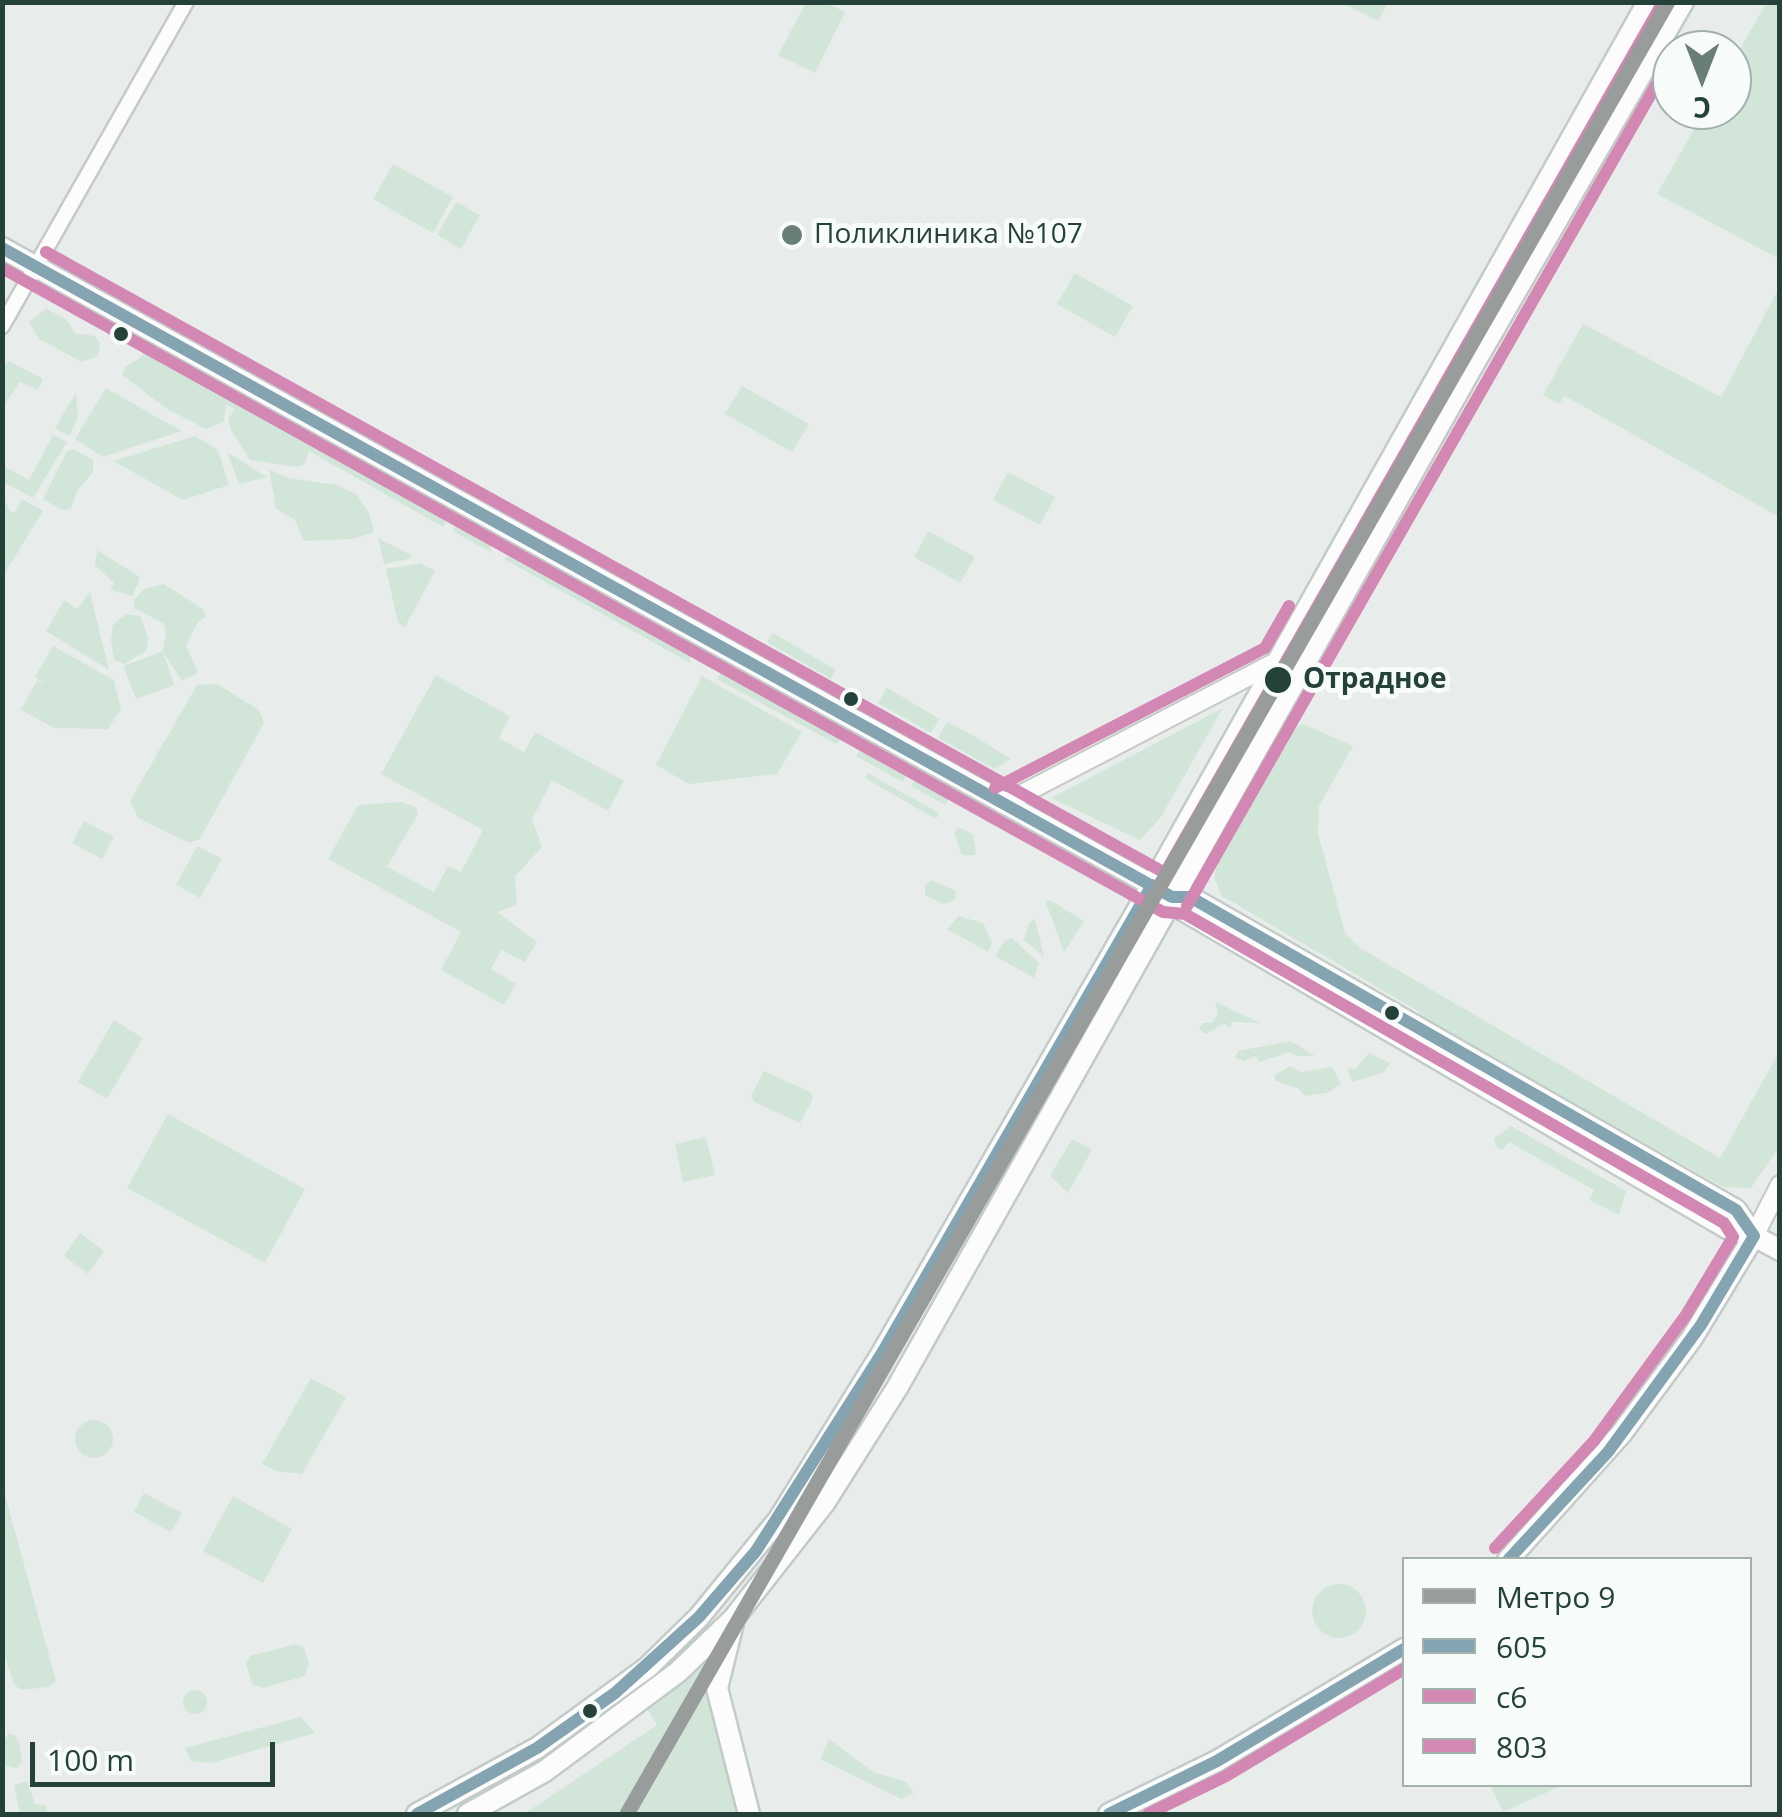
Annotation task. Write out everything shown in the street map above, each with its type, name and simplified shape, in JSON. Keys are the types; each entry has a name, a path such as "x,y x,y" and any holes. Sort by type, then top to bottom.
{"main road":[{"path":"417,1814 537,1748 615,1694 699,1617 756,1551 882,1353 1152,884 1648,2"},
{"path":"468,1814 545,1771 677,1673 734,1618 825,1502 897,1388 1172,896 1683,2"},
{"path":"2,248 1152,884 1172,896 1183,910 1727,1228 1780,1250"},
{"path":"1511,1557 1622,1434 1692,1338 1754,1236"},
{"path":"734,1618 721,1656 717,1688 749,1814"},
{"path":"1109,1814 1217,1761 1402,1650"}],"street":[{"path":"2,326 186,2"},
{"path":"1003,804 1278,661"},
{"path":"1754,1236 1780,1186"}],"green space":[{"path":"1388,2 1378,21 1342,3"},
{"path":"1767,2 1780,3 1779,263 1778,258 1657,194 1694,130 1752,130 1751,30"},
{"path":"806,3 827,3 845,12 815,73 778,55"},
{"path":"393,164 453,197 433,233 373,199"},
{"path":"456,202 480,215 461,249 437,235"},
{"path":"1075,273 1133,306 1115,337 1057,304"},
{"path":"1779,288 1779,517 1565,396 1559,404 1543,395 1583,324 1721,397"},
{"path":"46,308 67,320 75,333 95,336 100,343 98,356 82,362 39,339 29,322"},
{"path":"146,344 451,514 443,527 309,451 305,464 297,467 250,460 232,432 228,419 234,409 226,404 224,422 206,429 167,409 122,375 125,367 141,357"},
{"path":"9,361 43,379 38,390 20,382 3,407 3,367"},
{"path":"742,386 809,424 792,452 725,414"},
{"path":"106,388 182,431 103,457 75,439"},
{"path":"76,393 78,418 69,436 55,428"},
{"path":"53,435 67,442 33,498 3,482 3,466 29,480"},
{"path":"195,436 218,450 229,485 183,500 113,461"},
{"path":"74,449 93,460 93,472 77,491 71,509 62,510 43,499 67,451"},
{"path":"227,452 267,477 239,484"},
{"path":"269,469 288,478 337,485 356,494 369,513 374,532 353,539 304,541 295,520 276,509"},
{"path":"1008,472 1055,497 1040,525 993,500"},
{"path":"2,496 11,512 16,511 22,499 43,511 3,576"},
{"path":"459,520 488,536 492,553 453,531"},
{"path":"928,531 975,557 960,583 914,557"},
{"path":"378,538 411,555 410,559 384,564"},
{"path":"97,550 140,577 133,596 110,590 114,583 95,565"},
{"path":"513,553 685,645 691,651 690,663 504,559"},
{"path":"421,563 435,571 405,627 398,623 386,569"},
{"path":"164,584 203,609 206,617 198,622 186,645 198,673 182,681 163,652 174,685 136,699 123,666 163,651 166,633 164,624 134,608 134,600 144,589"},
{"path":"90,592 109,670 46,631 64,600 77,609"},
{"path":"126,614 141,616 148,639 146,651 124,664 114,660 111,639 113,624"},
{"path":"773,633 836,670 831,679 767,642"},
{"path":"53,646 114,680 121,709 108,729 54,728 21,710 37,680 46,684 35,677"},
{"path":"723,668 842,734 840,741 836,744 717,679"},
{"path":"436,675 510,716 499,738 524,752 535,732 624,781 608,811 552,780 532,819 542,847 515,876 517,905 497,912 537,942 525,962 501,950 491,969 516,984 504,1005 441,970 461,932 328,859 358,805 401,802 416,807 418,814 387,867 434,892 448,866 461,872 483,830 381,774"},
{"path":"702,676 802,732 777,774 689,784 656,765"},
{"path":"217,684 259,710 264,723 200,839 189,843 138,818 130,801 197,685"},
{"path":"887,688 940,719 931,733 878,703"},
{"path":"1223,708 1161,817 1140,840 1051,798"},
{"path":"947,722 1011,759 995,769 938,738"},
{"path":"1303,724 1353,746 1319,806 1318,833 1345,933 1360,948 1720,1158 1779,1052 1779,1147 1751,1188 1723,1187 1421,1018 1418,1011 1222,896 1214,877 1218,860 1290,730"},
{"path":"861,749 908,772 903,782 856,756"},
{"path":"868,773 939,813 936,819 865,778"},
{"path":"916,777 950,796 945,805 911,786"},
{"path":"84,821 114,837 102,859 72,843"},
{"path":"958,827 973,834 976,855 962,855 954,834"},
{"path":"197,846 222,859 200,898 176,885"},
{"path":"932,880 956,891 955,900 943,904 925,895 925,884"},
{"path":"1050,900 1084,921 1064,952 1046,903"},
{"path":"959,916 983,923 992,942 988,952 947,929"},
{"path":"1035,919 1044,957 1024,940 1029,923"},
{"path":"1012,938 1039,963 1034,978 995,956 1005,940"},
{"path":"1215,1001 1260,1023 1231,1022 1231,1028 1224,1024 1205,1034 1199,1028 1203,1023 1212,1023 1218,1014"},
{"path":"114,1020 143,1038 107,1099 78,1082"},
{"path":"1291,1041 1315,1056 1296,1056 1290,1052 1259,1062 1256,1056 1244,1061 1235,1058 1238,1051"},
{"path":"1369,1053 1390,1063 1384,1072 1352,1082 1348,1069 1356,1068"},
{"path":"1290,1066 1301,1072 1332,1067 1341,1083 1330,1092 1305,1096 1298,1088 1275,1081 1275,1075"},
{"path":"764,1071 810,1092 813,1098 800,1123 754,1102 751,1096"},
{"path":"168,1114 305,1189 265,1263 127,1188"},
{"path":"1511,1126 1626,1191 1619,1215 1589,1200 1594,1190 1509,1142 1502,1150 1496,1147 1494,1139"},
{"path":"706,1137 715,1175 683,1182 675,1144"},
{"path":"1072,1139 1092,1150 1068,1193 1050,1176"},
{"path":"80,1233 104,1251 88,1274 64,1256"},
{"path":"311,1378 346,1397 302,1474 276,1471 262,1464"},
{"path":"94,1420 108,1425 113,1439 108,1453 94,1458 80,1453 75,1439 80,1425"},
{"path":"2,1484 56,1681 48,1687 21,1690 14,1684 3,1651"},
{"path":"144,1493 182,1513 171,1532 134,1512"},
{"path":"233,1496 292,1529 263,1583 203,1551"},
{"path":"1339,1584 1358,1592 1366,1611 1358,1630 1339,1638 1320,1630 1312,1611 1320,1592"},
{"path":"296,1644 304,1648 309,1664 305,1676 263,1688 252,1684 246,1663 250,1656"},
{"path":"702,1661 741,1814 524,1814 657,1725 646,1707"},
{"path":"195,1690 207,1702 195,1714 183,1702"},
{"path":"301,1717 315,1733 211,1763 191,1761 185,1748"},
{"path":"8,1734 15,1735 19,1742 22,1761 17,1768 6,1766 3,1743"},
{"path":"829,1739 873,1772 906,1782 914,1793 901,1799 820,1759"},
{"path":"27,1781 35,1804 45,1805 49,1814 20,1814 14,1785"},
{"path":"1491,1787 1559,1787 1503,1812"}],"metro line":[{"name":"9","path":"627,1814 1668,2"}],"transit line":[{"name":"803","path":"46,252 1165,873 1663,2"},
{"name":"с6","path":"1187,906 1652,92"},
{"name":"605","path":"2,248 1172,897 1190,897 1736,1210 1754,1236 1701,1325 1608,1452 1511,1557"},
{"name":"с6","path":"2,268 1163,912 1185,914 1724,1223 1733,1237 1686,1315 1594,1441 1495,1548"},
{"name":"803","path":"995,788 1265,648 1289,606"},
{"name":"605","path":"417,1814 537,1748 615,1693 699,1617 756,1551 882,1353 1152,885"},
{"name":"605","path":"1109,1814 1217,1761 1402,1650"},
{"name":"с6","path":"1148,1814 1226,1776 1402,1670"}],"place":[{"name":"Поликлиника №107","path":"792,235"},
{"name":"Отрадное","path":"1278,680"}]}
